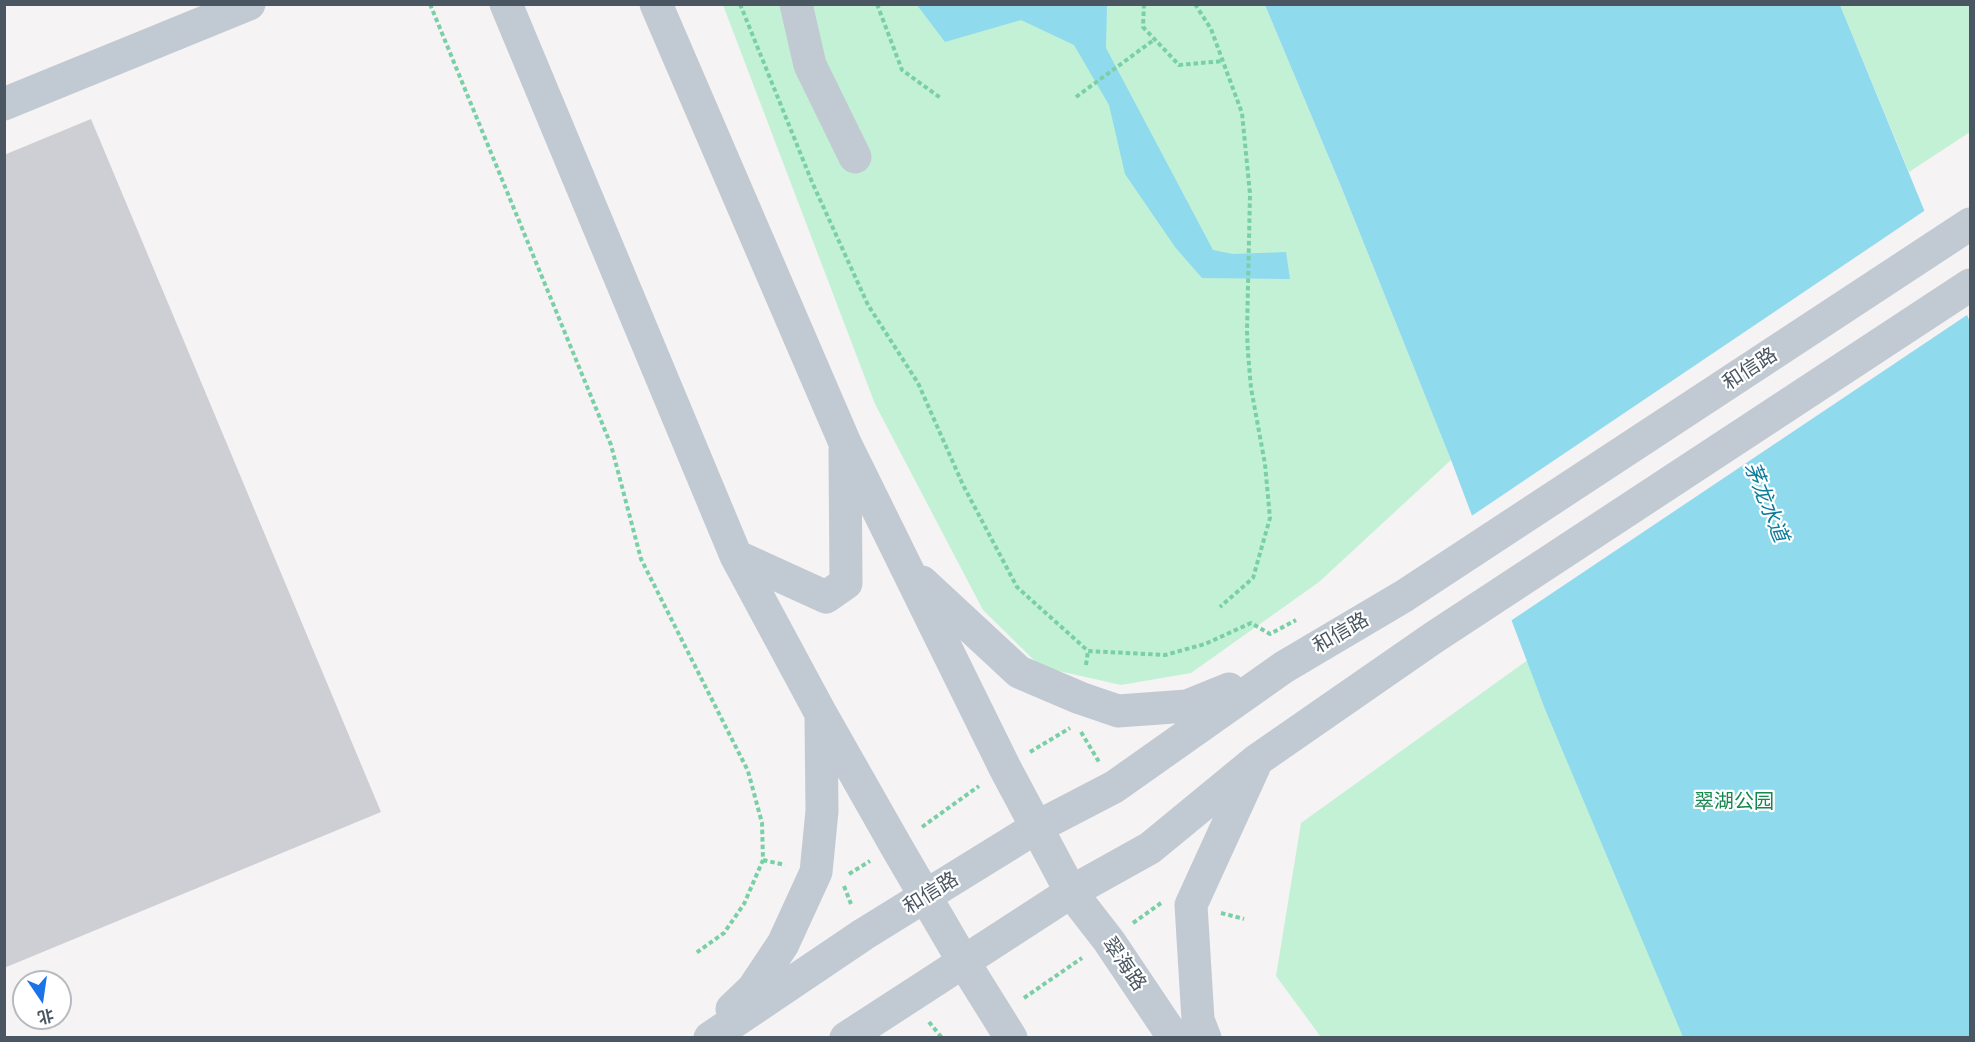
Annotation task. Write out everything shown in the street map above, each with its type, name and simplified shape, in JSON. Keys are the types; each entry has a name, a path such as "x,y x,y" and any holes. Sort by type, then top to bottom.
{"street":[{"path":"4,104 249,4"},
{"path":"506,4 736,556 820,712 963,961 1004,1027"},
{"name":"翠海路","path":"656,4 845,443 1005,768 1071,892 1109,940 1174,1038"},
{"path":"796,4 810,65 855,157"},
{"name":"和信路","path":"710,1038 864,934 1037,827 1114,787 1284,667 1404,596 1971,224"},
{"path":"846,1038 1071,892 1150,848 1257,760 1432,638 1971,285"},
{"path":"736,556 826,597 846,583 845,443"},
{"path":"905,565 1019,672 1080,698 1118,711 1187,706 1284,667"},
{"path":"702,1038 753,988 783,944 816,872 822,812 820,712"},
{"path":"1205,1038 1198,1020 1191,905 1257,760"}],"path":[{"path":"430,4 611,445 641,559 748,771 762,823 763,860 744,904 724,933 696,953"},
{"path":"740,4 812,182 868,305 918,383 963,485 1017,587 1088,651 1164,655 1205,644 1251,623 1270,633 1299,618"},
{"path":"877,4 902,70 942,99"},
{"path":"1144,4 1143,27 1179,65 1223,61"},
{"path":"1195,4 1211,29 1244,124 1250,194 1248,353 1251,388 1265,464 1270,518 1253,578 1220,607"},
{"path":"1076,97 1155,39"},
{"path":"1004,1027 1109,940 1166,899"}],"green space":[{"path":"723,5 1265,5 1451,460 1319,582 1191,673 1121,685 1041,667 983,610 875,404"},
{"path":"1840,5 1970,5 1970,132 1909,172"},
{"name":"翠湖公园","path":"1970,342 1970,1037 1321,1037 1276,976 1301,823"}],"water":[{"path":"917,5 1107,5 1106,48 1213,250 1233,254 1286,252 1290,279 1202,278 1175,247 1125,174 1109,105 1074,45 1021,20 945,42"},
{"name":"茅龙水道","path":"1265,5 1840,5 1970,322 1970,1037 1683,1037 1545,709 1451,460"}],"pier":[{"path":"1927,209 1970,313 1509,622 1470,517"}],"building":[{"path":"91,119 381,812 4,968 4,155"}]}
